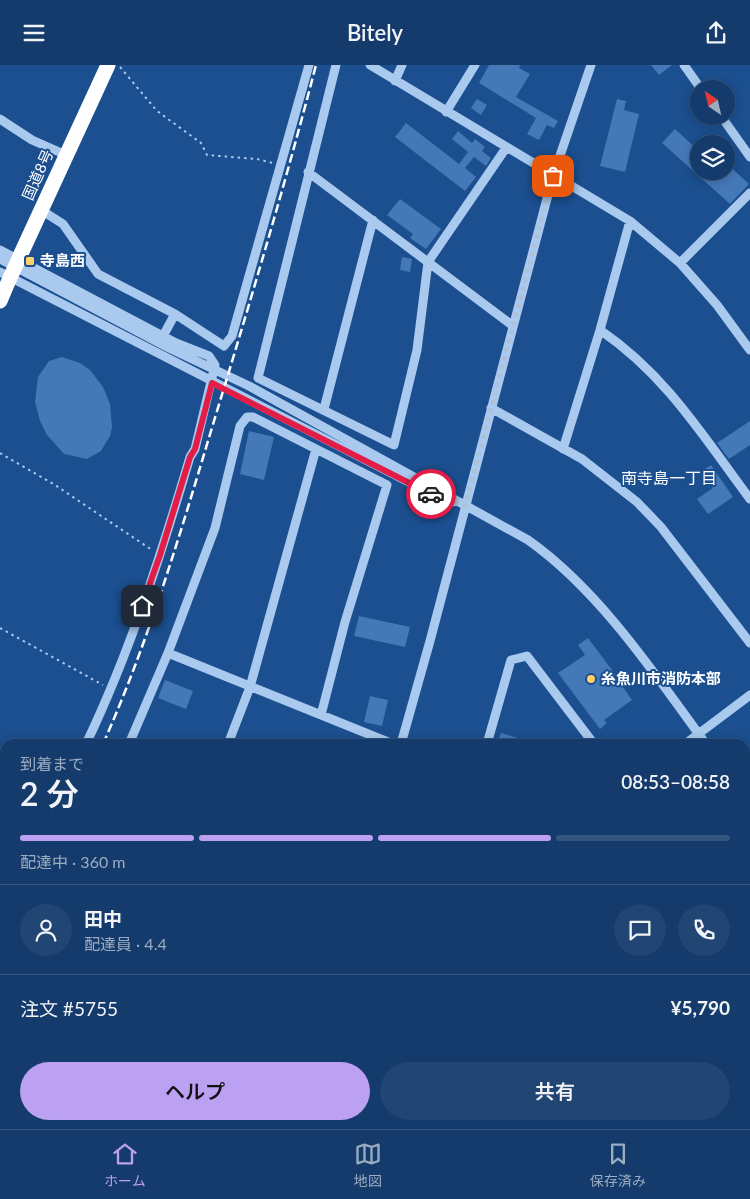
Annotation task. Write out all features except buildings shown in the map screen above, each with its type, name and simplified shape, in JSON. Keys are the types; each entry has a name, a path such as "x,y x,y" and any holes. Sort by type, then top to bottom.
{"highway":[{"name":"国道8号","path":"2,289 20,256 108,65"}],"street":[{"path":"41,210 63,223 98,274 175,314 224,346 232,336 309,65"},
{"path":"336,65 258,378 394,445 417,350 428,262 506,148"},
{"path":"370,65 630,221 680,263 717,305 750,350"},
{"path":"395,81 402,65"},
{"path":"446,112 474,65"},
{"path":"402,739 553,176 591,65"},
{"path":"684,65 695,80"},
{"path":"0,119 32,140 66,155"},
{"path":"727,125 750,157"},
{"path":"308,172 512,325"},
{"path":"680,263 750,193"},
{"path":"324,409 373,221"},
{"path":"564,449 630,221"},
{"path":"0,250 163,336 214,360 211,385 195,449 190,457 160,555 112,689 88,739"},
{"path":"0,259 214,369 528,540 551,556 594,599 703,739"},
{"path":"0,271 211,385"},
{"path":"2,289 211,385 438,497 465,506"},
{"path":"163,336 175,314"},
{"path":"600,330 624,346 659,379 750,499"},
{"path":"490,408 582,459 642,508 681,552 750,643"},
{"path":"131,739 168,653 214,528 243,420 247,417 253,417 387,485 346,622 321,715"},
{"path":"230,739 250,687 316,449"},
{"path":"168,653 381,739"},
{"path":"488,739 510,660 527,656 590,739"},
{"path":"691,739 750,695"}],"path":[{"path":"118,65 157,111 201,143 207,155 257,159 281,165"},
{"path":"0,453 56,485 134,540 160,555"},
{"path":"0,627 112,689"}],"railway":[{"path":"105,739 136,662 179,538 243,325 316,65"}],"way so far":[{"path":"431,494 465,506 553,176"}],"place":[{"name":"寺島西","path":"30,261"},
{"name":"糸魚川市消防本部","path":"591,679"}],"district":[{"name":"南寺島一丁目","path":"669,478"}],"route":[{"path":"142,606 190,457 195,449 212,383 431,494"}]}
